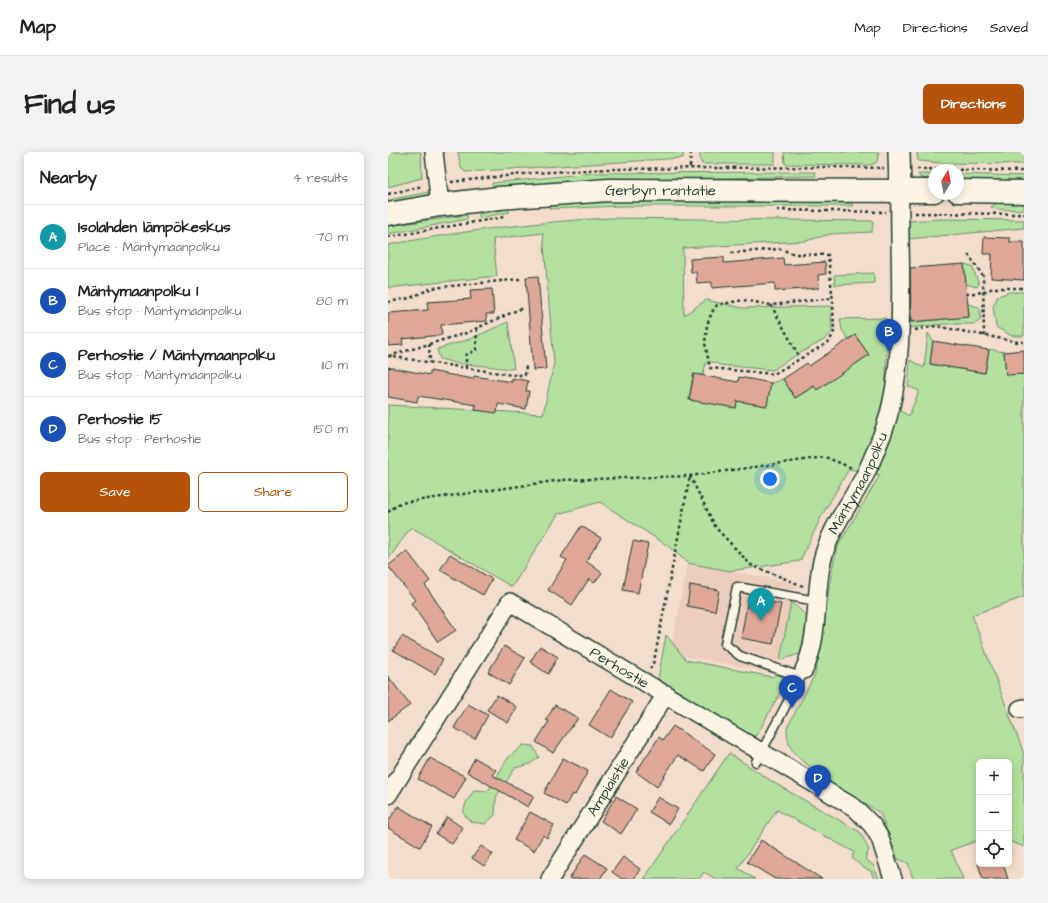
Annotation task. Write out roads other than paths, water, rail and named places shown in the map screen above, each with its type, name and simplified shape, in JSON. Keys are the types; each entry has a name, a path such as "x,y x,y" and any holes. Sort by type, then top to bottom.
{"main road":[{"name":"Gerbyn rantatie","path":"388,214 440,205 608,190 928,190"},
{"path":"964,191 1024,192"}],"street":[{"path":"434,152 440,205"},
{"path":"899,152 900,190"},
{"name":"Mäntymaanpolku","path":"803,674 814,643 817,596 822,561 832,531 866,474 884,430 893,399 899,333 900,190"},
{"name":"Perhostie","path":"388,795 510,602 666,694 759,757 855,808 872,825 880,838 893,879"},
{"name":"Ampiaistie","path":"550,879 666,694"}],"lane":[{"path":"803,674 740,656 726,644 737,586 817,596"},
{"name":"Mäntymaanpolku","path":"759,757 803,674"}],"place":[{"name":"Mäntymaanpolku 1","path":"889,352"},
{"name":"Isolahden lämpökeskus","path":"761,621"},
{"name":"Perhostie / Mäntymaanpolku","path":"792,708"},
{"name":"Perhostie 15","path":"818,798"}]}
